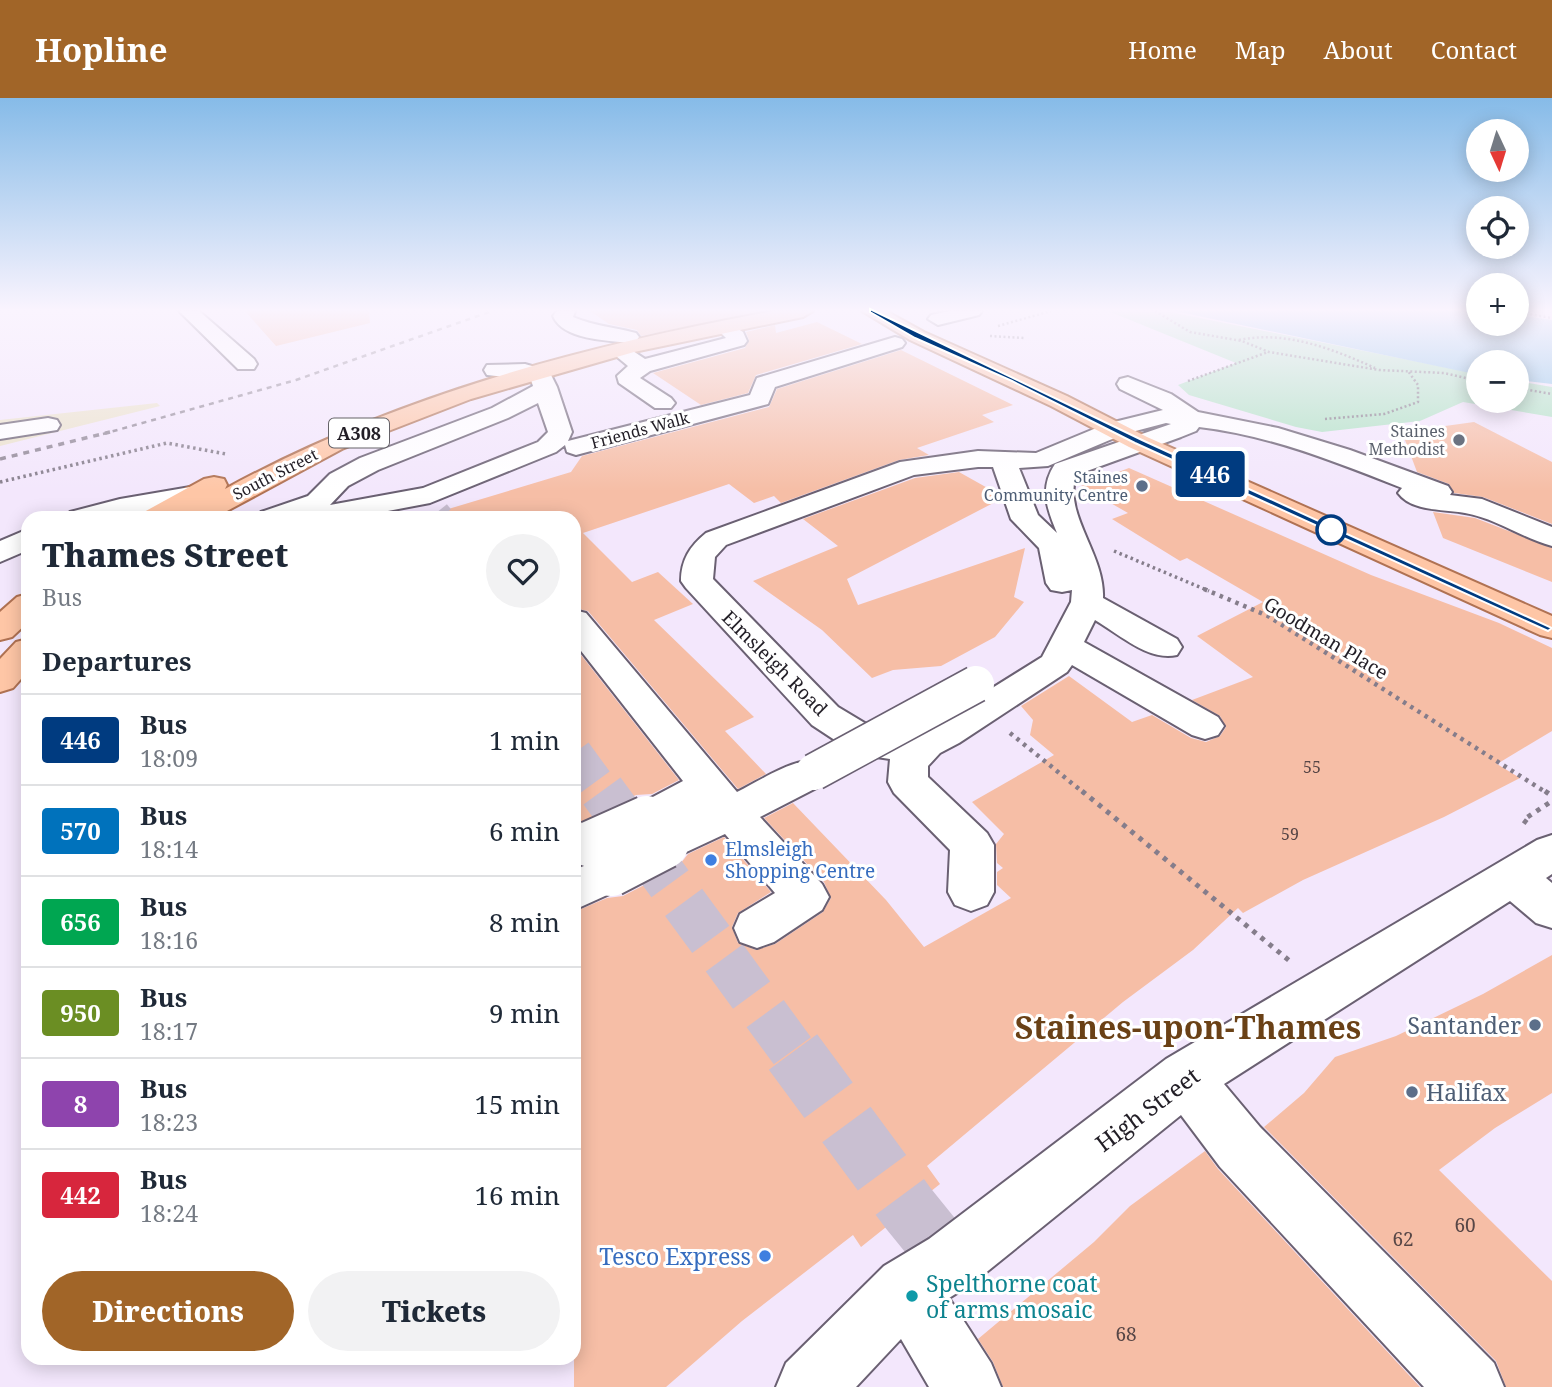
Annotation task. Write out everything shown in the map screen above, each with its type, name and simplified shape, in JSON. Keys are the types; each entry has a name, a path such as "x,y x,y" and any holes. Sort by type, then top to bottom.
{"main road":[{"name":"South Street","path":"195,506 267,457 341,423 492,371"},
{"name":"South Street","path":"178,511 261,480 353,435 448,400 541,380 561,371"},
{"path":"996,371 1131,431 1552,628"},
{"path":"1017,371 1131,431"},
{"path":"1178,427 1293,494 1552,602"},
{"path":"0,680 21,658"}],"street":[{"path":"500,371 541,380"},
{"path":"635,371 628,376 630,383 663,403"},
{"name":"Friends Walk","path":"576,447 760,398 765,383 804,371"},
{"path":"347,511 430,495 547,447 557,439 560,432 541,380"},
{"path":"292,511 318,502 340,480 362,467 526,401 541,380"},
{"path":"1128,384 1163,400 1178,427 1238,425 1309,445 1438,492"},
{"path":"0,432 48,425"},
{"name":"Elmsleigh Road","path":"1087,602 1055,664 979,697 946,734 926,743 896,746 870,744 825,716 696,581 696,561 703,549 728,533 909,468 978,459 1038,464 1131,431 1178,427"},
{"path":"1309,445 1344,466 1436,502 1472,505 1552,537"},
{"path":"587,865 720,800 814,772 979,697 1035,648 1055,615 1063,585 1053,545 1054,533 1061,508 1058,488 1038,464 1006,468 1025,519 1054,533 1082,557 1087,602 1165,647"},
{"path":"105,511 120,507 195,506"},
{"path":"581,629 720,800 806,897 757,928"},
{"path":"1065,646 1205,726"},
{"path":"926,743 908,763 908,782 972,845 971,892"},
{"name":"High Street","path":"810,1387 906,1288 951,1261 1185,1077 1327,991 1539,879"},
{"path":"1185,1077 1240,1147 1470,1387"},
{"path":"906,1288 967,1387"}],"path":[{"path":"1178,385 1216,371"},
{"path":"1322,419 1358,419 1384,415 1418,401 1418,381 1409,371"},
{"path":"1422,371 1466,378"},
{"path":"1529,390 1552,394"},
{"path":"0,482 167,443 226,454"},
{"name":"Goodman Place","path":"1054,533 1268,616 1552,796"},
{"path":"979,697 1327,991"}],"shaded area":[{"path":"157,403 160,406 0,446 0,420"}],"green space":[{"path":"1215,371 1466,371 1466,403 1420,421 1322,432 1296,427 1189,395 1178,385"},
{"path":"1529,383 1552,387 1552,417 1528,413"}],"water":[{"path":"1529,371 1552,371 1552,384 1529,381"}],"building":[{"path":"769,371 756,375 748,393 701,405 653,373"},
{"path":"834,371 944,371 1013,405 982,415 994,422 917,448 929,455 899,460 781,503 774,496 754,503 729,484 583,533 632,582 658,572 693,604 654,620 754,717 725,731 766,774 738,789 588,611 581,610 581,511 445,510 571,472 582,456 769,407 777,389"},
{"path":"1474,422 1552,462 1552,524 1483,497 1454,493 1449,484 1417,472 1402,432"},
{"path":"1129,468 1371,575 1499,623 1552,648 1552,731 1497,764 1520,778 1444,817 1303,880 1243,913 1238,908 1193,950 1123,1002 927,1166 940,1184 861,1247 853,1235 742,1321 666,1387 574,1387 574,1365 581,1365 581,909 607,898 623,896 677,868 688,854 724,837 771,892 738,913 732,927 738,943 756,950 775,944 823,912 831,898 824,882 764,818 793,803 886,900 924,947 1011,898 997,885 997,872 1003,868 997,863 996,844 1004,834 972,802 1054,755 1030,735 1033,720 1021,706 1069,676 1132,722 1152,715 1191,738 1206,742 1220,736 1226,727 1220,716 1192,700 1253,677 1197,636 1263,602 1187,558 1180,561 1112,519 1128,513 1081,486"},
{"path":"959,472 1000,495 1001,499 847,579 858,605 1025,548 1014,597 1024,602 995,637 941,666 893,670 872,678 822,630 753,581 838,546 803,519 915,478"},
{"path":"1433,512 1475,518 1552,548 1552,582 1443,538"},
{"path":"581,655 679,780 652,794 636,795 581,822"},
{"path":"1552,955 1552,1093 1495,1128 1439,1170 1552,1281 1552,1387 1506,1387 1496,1361 1264,1127 1304,1093 1335,1057 1396,1036 1483,994"},
{"path":"1205,1151 1218,1169 1420,1387 1003,1387 993,1362 978,1339 1094,1242 1130,1206"}],"tunnel":[{"path":"581,763 603,793"},
{"path":"602,791 794,1053"},
{"path":"793,1052 908,1208 951,1261"}],"railway":[{"path":"103,434 321,371"},
{"path":"0,459 110,432"}],"bus line":[{"name":"446","path":"995,371 1276,506 1552,628"}],"place":[{"name":"Staines Methodist","path":"1459,440"},
{"name":"Staines Community Centre","path":"1142,486"},
{"name":"Elmsleigh Shopping Centre","path":"711,860"},
{"name":"Santander","path":"1535,1025"},
{"name":"Halifax","path":"1412,1092"},
{"name":"Tesco Express","path":"765,1256"},
{"name":"Spelthorne coat of arms mosaic","path":"912,1296"}],"district":[{"name":"Staines-upon-Thames","path":"1188,1026"}]}
